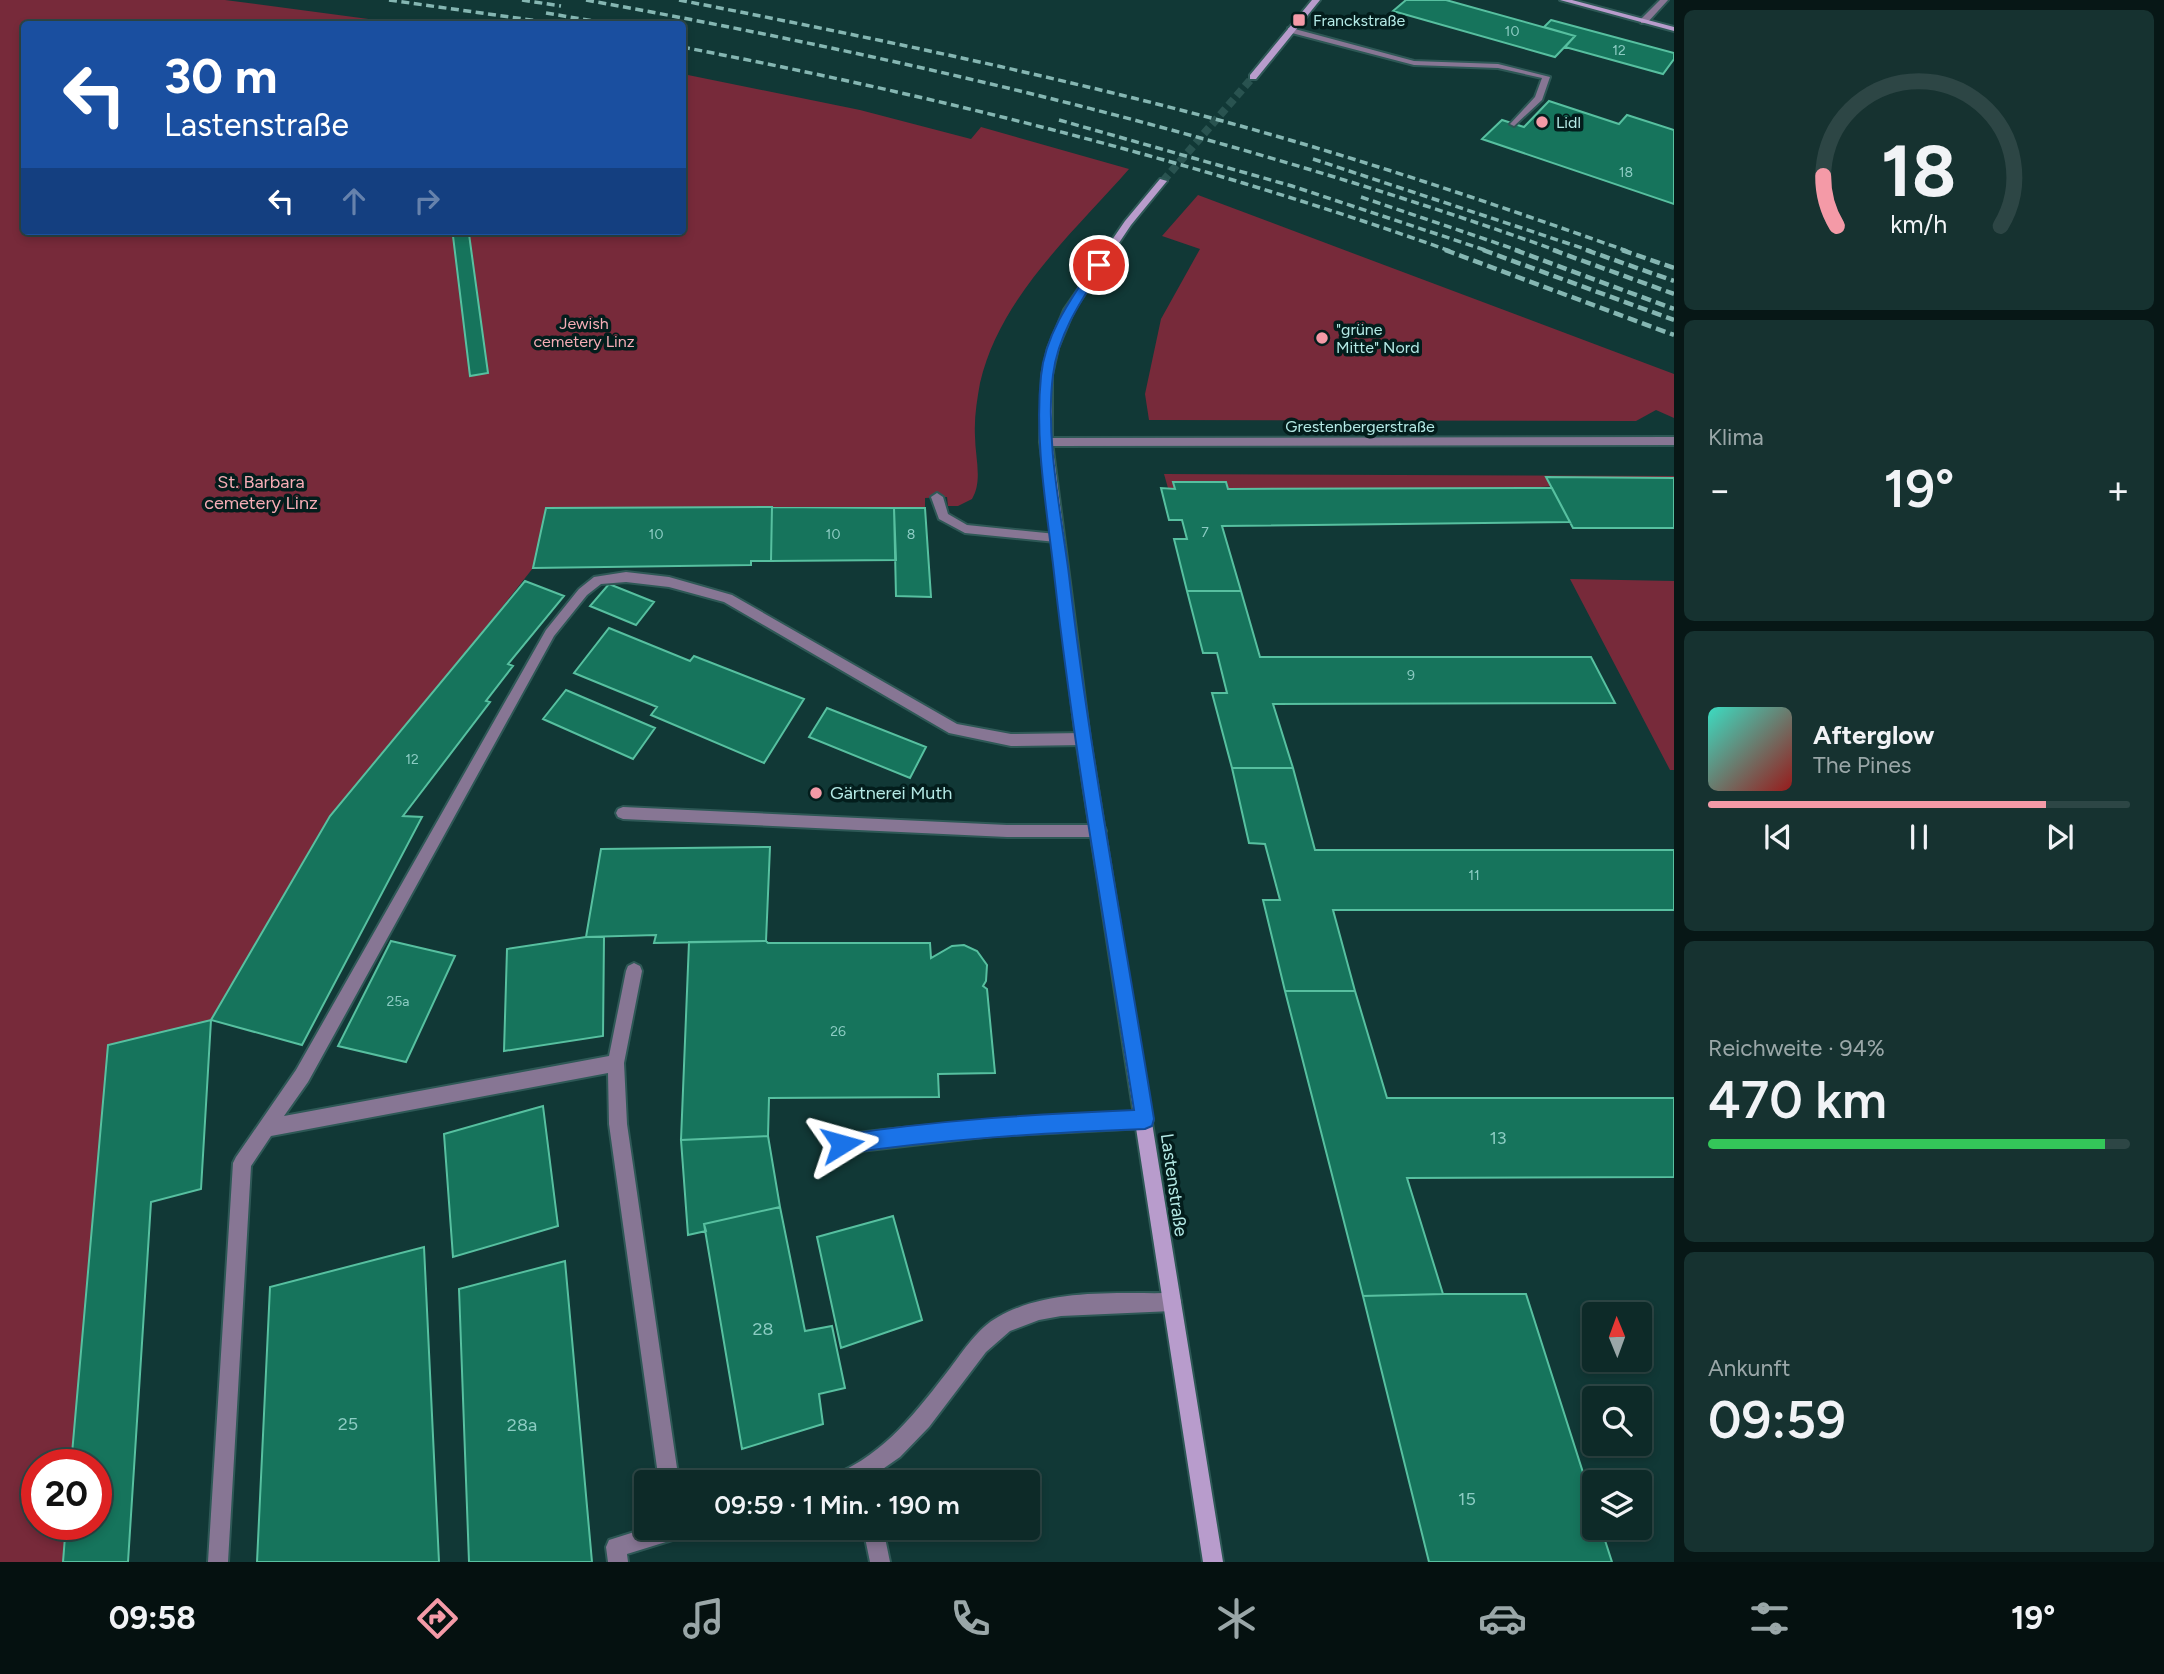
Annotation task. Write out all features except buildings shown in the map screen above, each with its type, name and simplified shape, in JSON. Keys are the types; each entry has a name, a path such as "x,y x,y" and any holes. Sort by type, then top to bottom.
{"main road":[{"path":"1253,77 1316,0"},
{"path":"1564,0 1674,29"},
{"name":"Lastenstraße","path":"1164,181 1113,244 1061,326 1047,375 1046,442 1083,739 1213,1562"}],"street":[{"path":"1644,21 1669,0"},
{"path":"1291,30 1414,63 1498,65 1545,77 1539,97 1514,124"},
{"name":"Grestenbergerstraße","path":"1046,442 1674,441"},
{"path":"937,497 943,516 965,529 1056,538"},
{"path":"218,1562 242,1163 302,1076 550,633 583,592 598,580 626,577 668,582 728,598 954,729 1011,740 1083,739"},
{"path":"623,813 1007,831 1099,831"},
{"path":"634,971 616,1063 618,1124 667,1470"},
{"path":"266,1128 616,1063"},
{"path":"842,1144 926,1132 1145,1119"},
{"path":"872,1470 911,1434 979,1346 1004,1324 1033,1311 1172,1302"},
{"path":"618,1562 616,1547 640,1540"},
{"path":"875,1540 880,1562"}],"green space":[{"name":"St. Barbara cemetery Linz","path":"0,0 225,0 383,21 21,21 21,235 686,235 686,75 860,110 971,139 981,127 1129,169 1041,268 1004,322 980,383 975,423 978,477 972,499 958,506 948,506 947,497 925,498 925,508 772,507 533,568 442,683 211,1020 108,1045 72,1449 21,1449 21,1540 65,1540 63,1562 0,1562"},
{"name":"\"grüne Mitte\" Nord","path":"1198,195 1674,374 1674,418 1656,410 1636,421 1149,420 1145,394 1161,319 1200,249 1162,236"},
{"path":"1164,474 1674,476 1674,479 1522,488 1168,488"},
{"path":"1570,579 1674,581 1674,770 1670,770"}],"tunnel":[{"path":"1163,181 1253,77"}],"railway":[{"path":"389,0 538,21"},
{"path":"522,0 561,6"},
{"path":"586,0 834,48 1077,105 1318,172 1558,251"},
{"path":"679,0 941,53 1200,115 1415,178 1627,251"},
{"path":"546,13 593,21"},
{"path":"686,48 877,87 1070,134 1261,189 1450,251"},
{"path":"1059,120 1292,186 1488,251"},
{"path":"1313,159 1591,251"},
{"path":"1361,197 1520,251"},
{"path":"1445,250 1674,335"},
{"path":"1483,250 1674,320"},
{"path":"1515,250 1674,309"},
{"path":"1553,250 1674,294"},
{"path":"1586,250 1674,281"},
{"path":"1622,250 1674,268"}],"place":[{"name":"Franckstraße","path":"1299,20"},
{"name":"Lidl","path":"1542,122"},
{"name":"\"grüne Mitte\" Nord","path":"1322,338"},
{"name":"Gärtnerei Muth","path":"816,793"}],"route":[{"path":"842,1144 926,1132 1145,1119 1069,644 1046,442 1047,375 1053,348 1069,310 1099,265"}],"park label":[{"name":"Jewish cemetery Linz","path":"584,332"}]}
